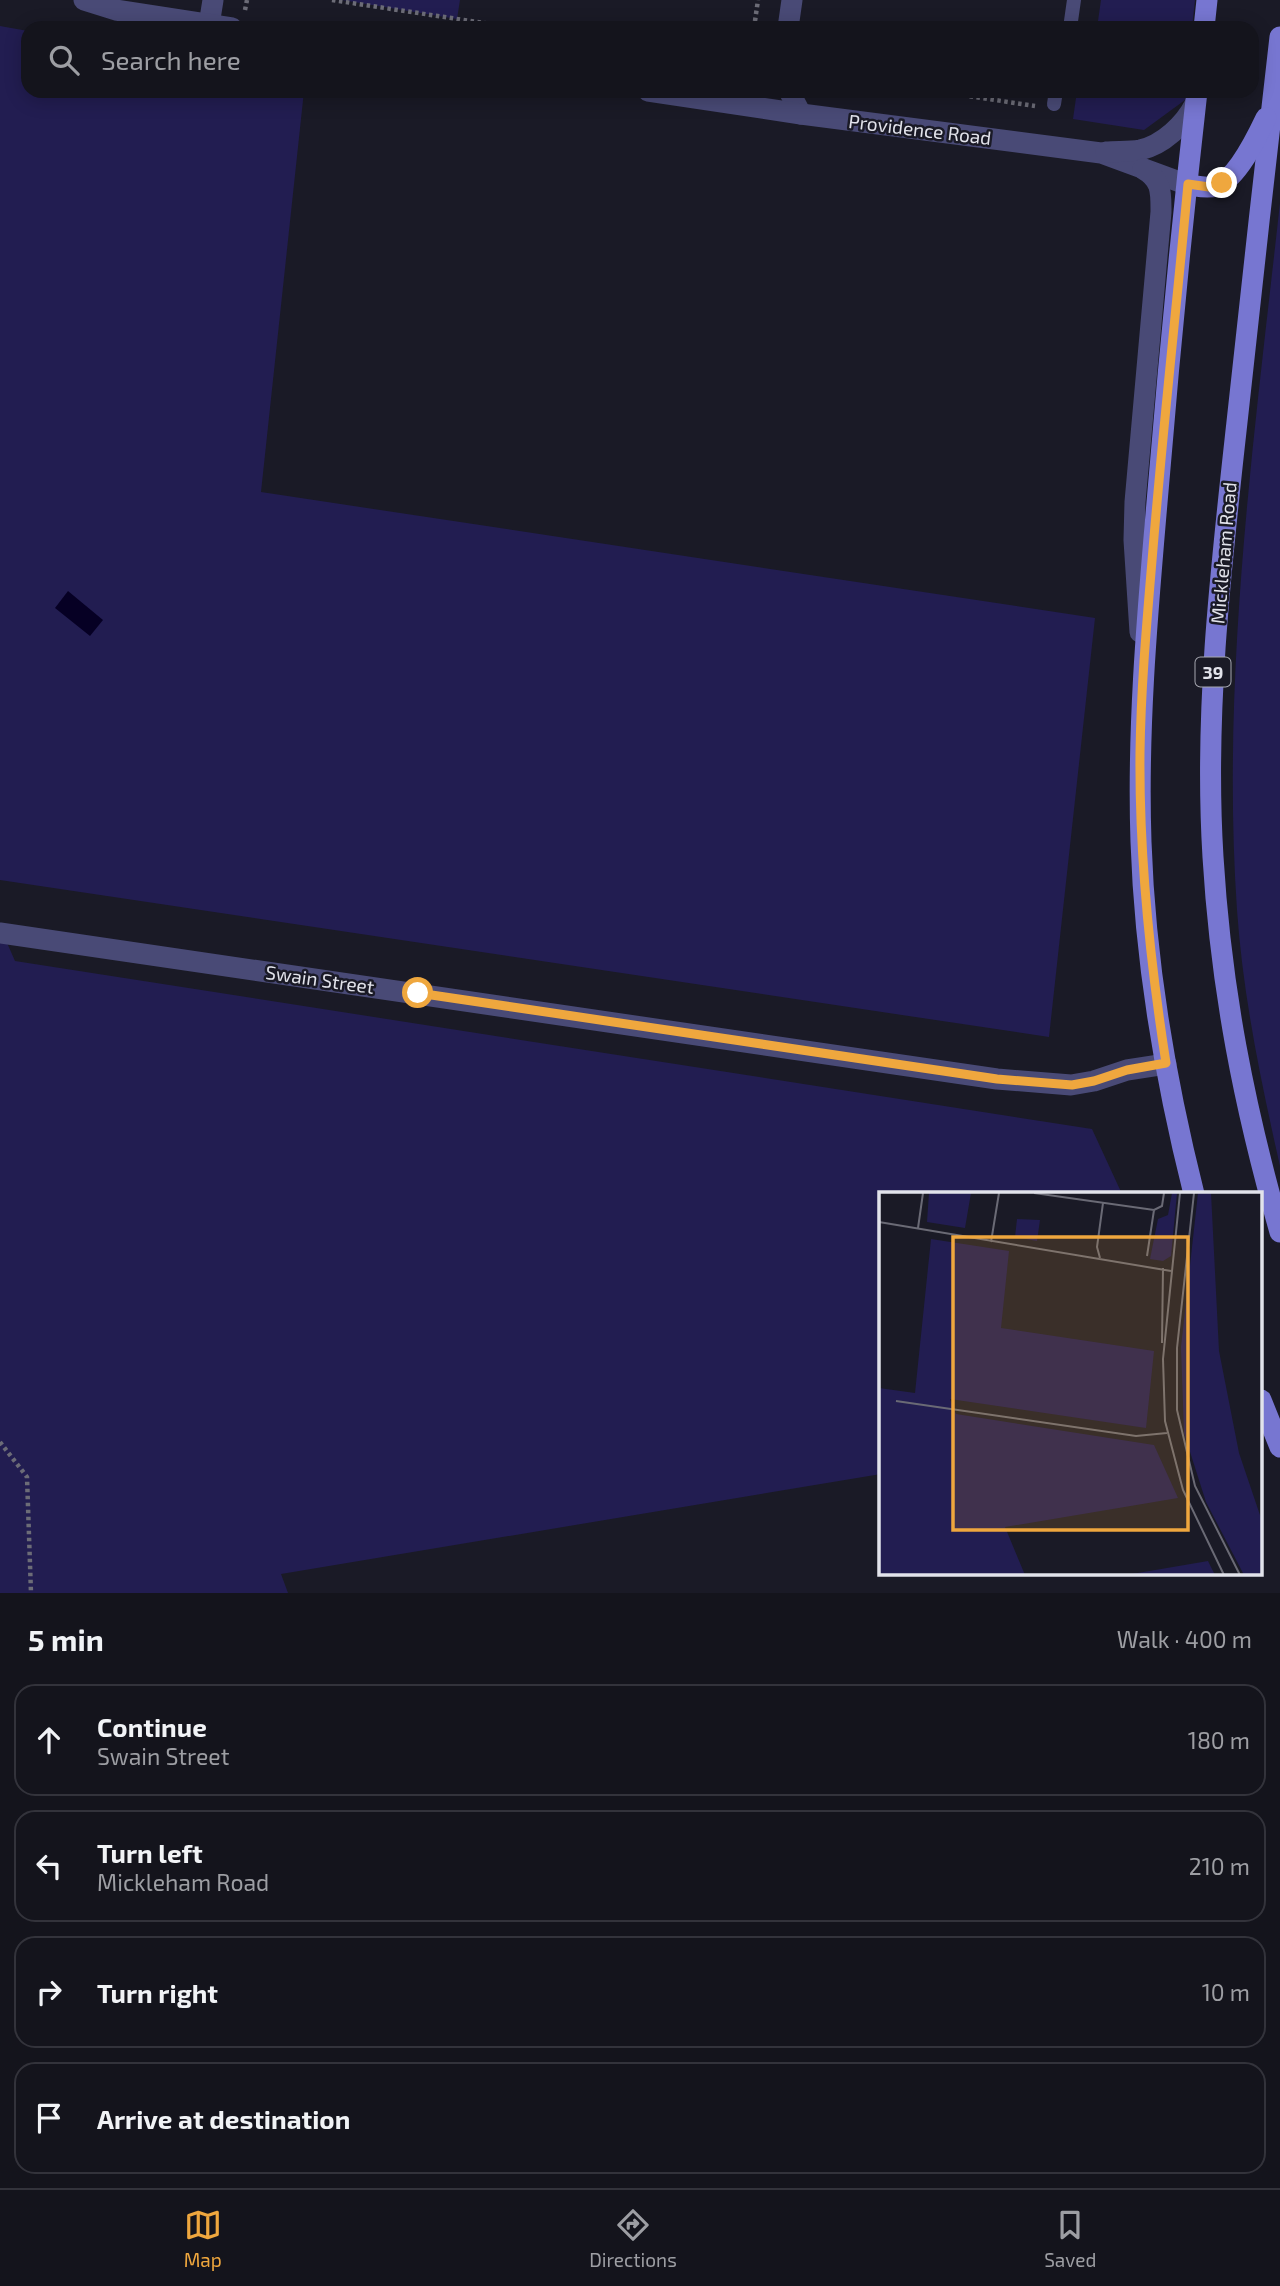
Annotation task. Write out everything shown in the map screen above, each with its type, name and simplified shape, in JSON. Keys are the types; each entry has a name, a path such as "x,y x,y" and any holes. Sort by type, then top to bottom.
{"main road":[{"path":"1205,21 1207,0"},
{"name":"Mickleham Road","path":"1280,37 1217,603 1212,696 1213,856 1220,942 1234,1041 1254,1139 1280,1233"},
{"path":"1194,1192 1178,1128 1154,985 1141,844 1140,753 1143,662 1196,98"},
{"path":"1188,184 1209,187 1222,183 1247,156 1272,107"},
{"path":"1262,1402 1280,1447"}],"street":[{"path":"84,0 116,10 184,21"},
{"path":"210,21 213,0"},
{"path":"789,21 792,0"},
{"name":"Providence Road","path":"695,98 1101,153 1188,184"},
{"path":"793,98 801,114"},
{"path":"1101,153 1140,150 1151,146 1173,132 1190,114 1196,98"},
{"path":"1143,169 1154,175 1159,184 1161,212 1135,502 1135,568 1143,662"},
{"name":"Swain Street","path":"0,933 997,1079 1072,1085 1166,1063"}],"lane":[{"path":"1071,21 1074,0"}],"path":[{"path":"332,0 471,21"},
{"path":"755,21 758,0"},
{"path":"983,98 1037,106"},
{"path":"0,1442 27,1477 31,1593"}],"shaded area":[{"path":"342,0 460,0 457,19"},
{"path":"1101,0 1195,0 1193,21 1098,21"},
{"path":"0,26 21,30 21,98 303,98 261,492 1095,618 1049,1037 0,880"},
{"path":"1076,98 1185,98 1144,130 1073,119"},
{"path":"1280,203 1280,1166 1248,1007 1237,910 1233,733 1243,556"},
{"path":"68,591 103,620 90,636 55,608"},
{"path":"0,927 15,961 1092,1129 1121,1192 879,1192 879,1474 281,1574 288,1593 0,1593"}],"route":[{"path":"418,993 997,1079 1072,1085 1166,1063 1156,999 1141,844 1143,662 1188,184 1209,187 1222,183"}]}
